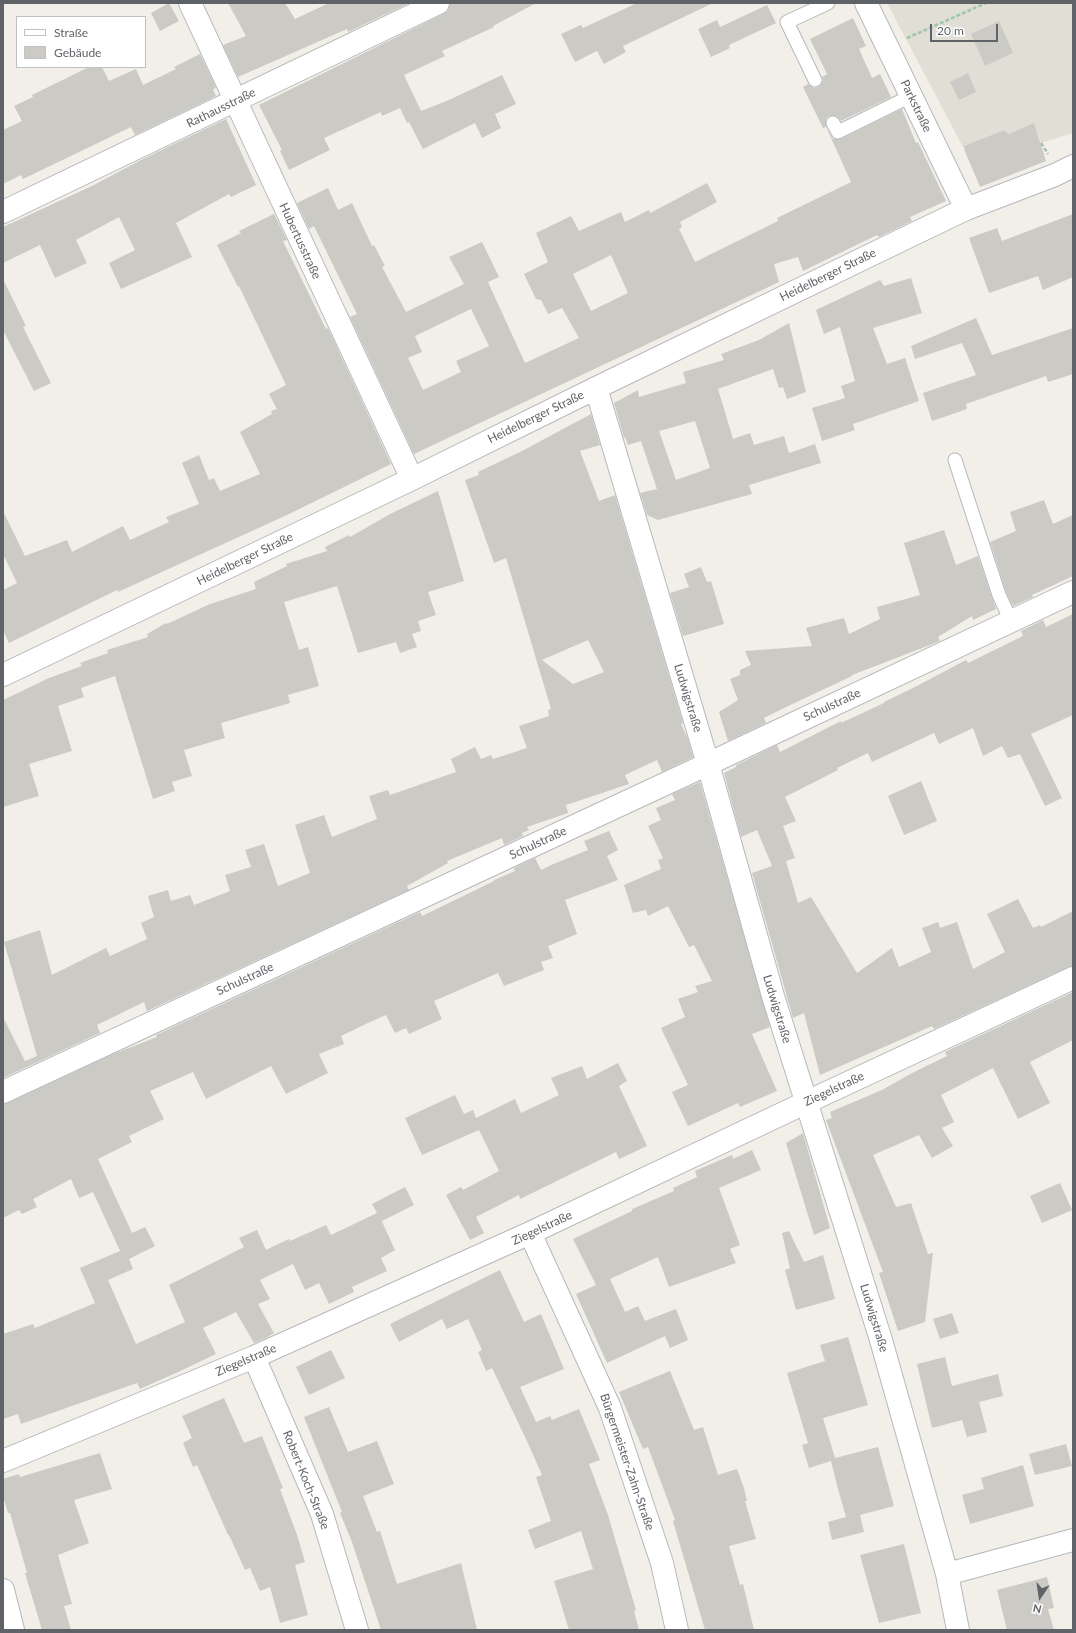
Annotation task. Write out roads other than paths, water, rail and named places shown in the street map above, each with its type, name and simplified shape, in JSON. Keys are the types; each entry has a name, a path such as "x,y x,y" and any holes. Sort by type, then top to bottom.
{"street":[{"name":"Hubertusstraße","path":"190,3 412,479"},
{"name":"Rathausstraße","path":"3,212 438,3"},
{"name":"Parkstraße","path":"866,3 966,209"},
{"name":"Heidelberger Straße","path":"3,675 412,479 966,209 1055,175 1073,166"},
{"name":"Ludwigstraße","path":"596,388 708,764 773,996 880,1340 947,1574 958,1630"},
{"name":"Schulstraße","path":"3,1092 708,764 1073,592"},
{"name":"Ziegelstraße","path":"3,1461 254,1357 530,1233 1073,978"},
{"name":"Bürgermeister-Zahn-Straße","path":"530,1233 610,1408 662,1563 677,1630"},
{"name":"Robert-Koch-Straße","path":"254,1357 322,1514 357,1630"},
{"path":"947,1574 1073,1540"},
{"path":"3,1590 13,1630"}],"lane":[{"path":"815,80 787,22 828,3"},
{"path":"833,124 838,132 911,96"},
{"path":"955,460 999,595 1011,621"}]}
